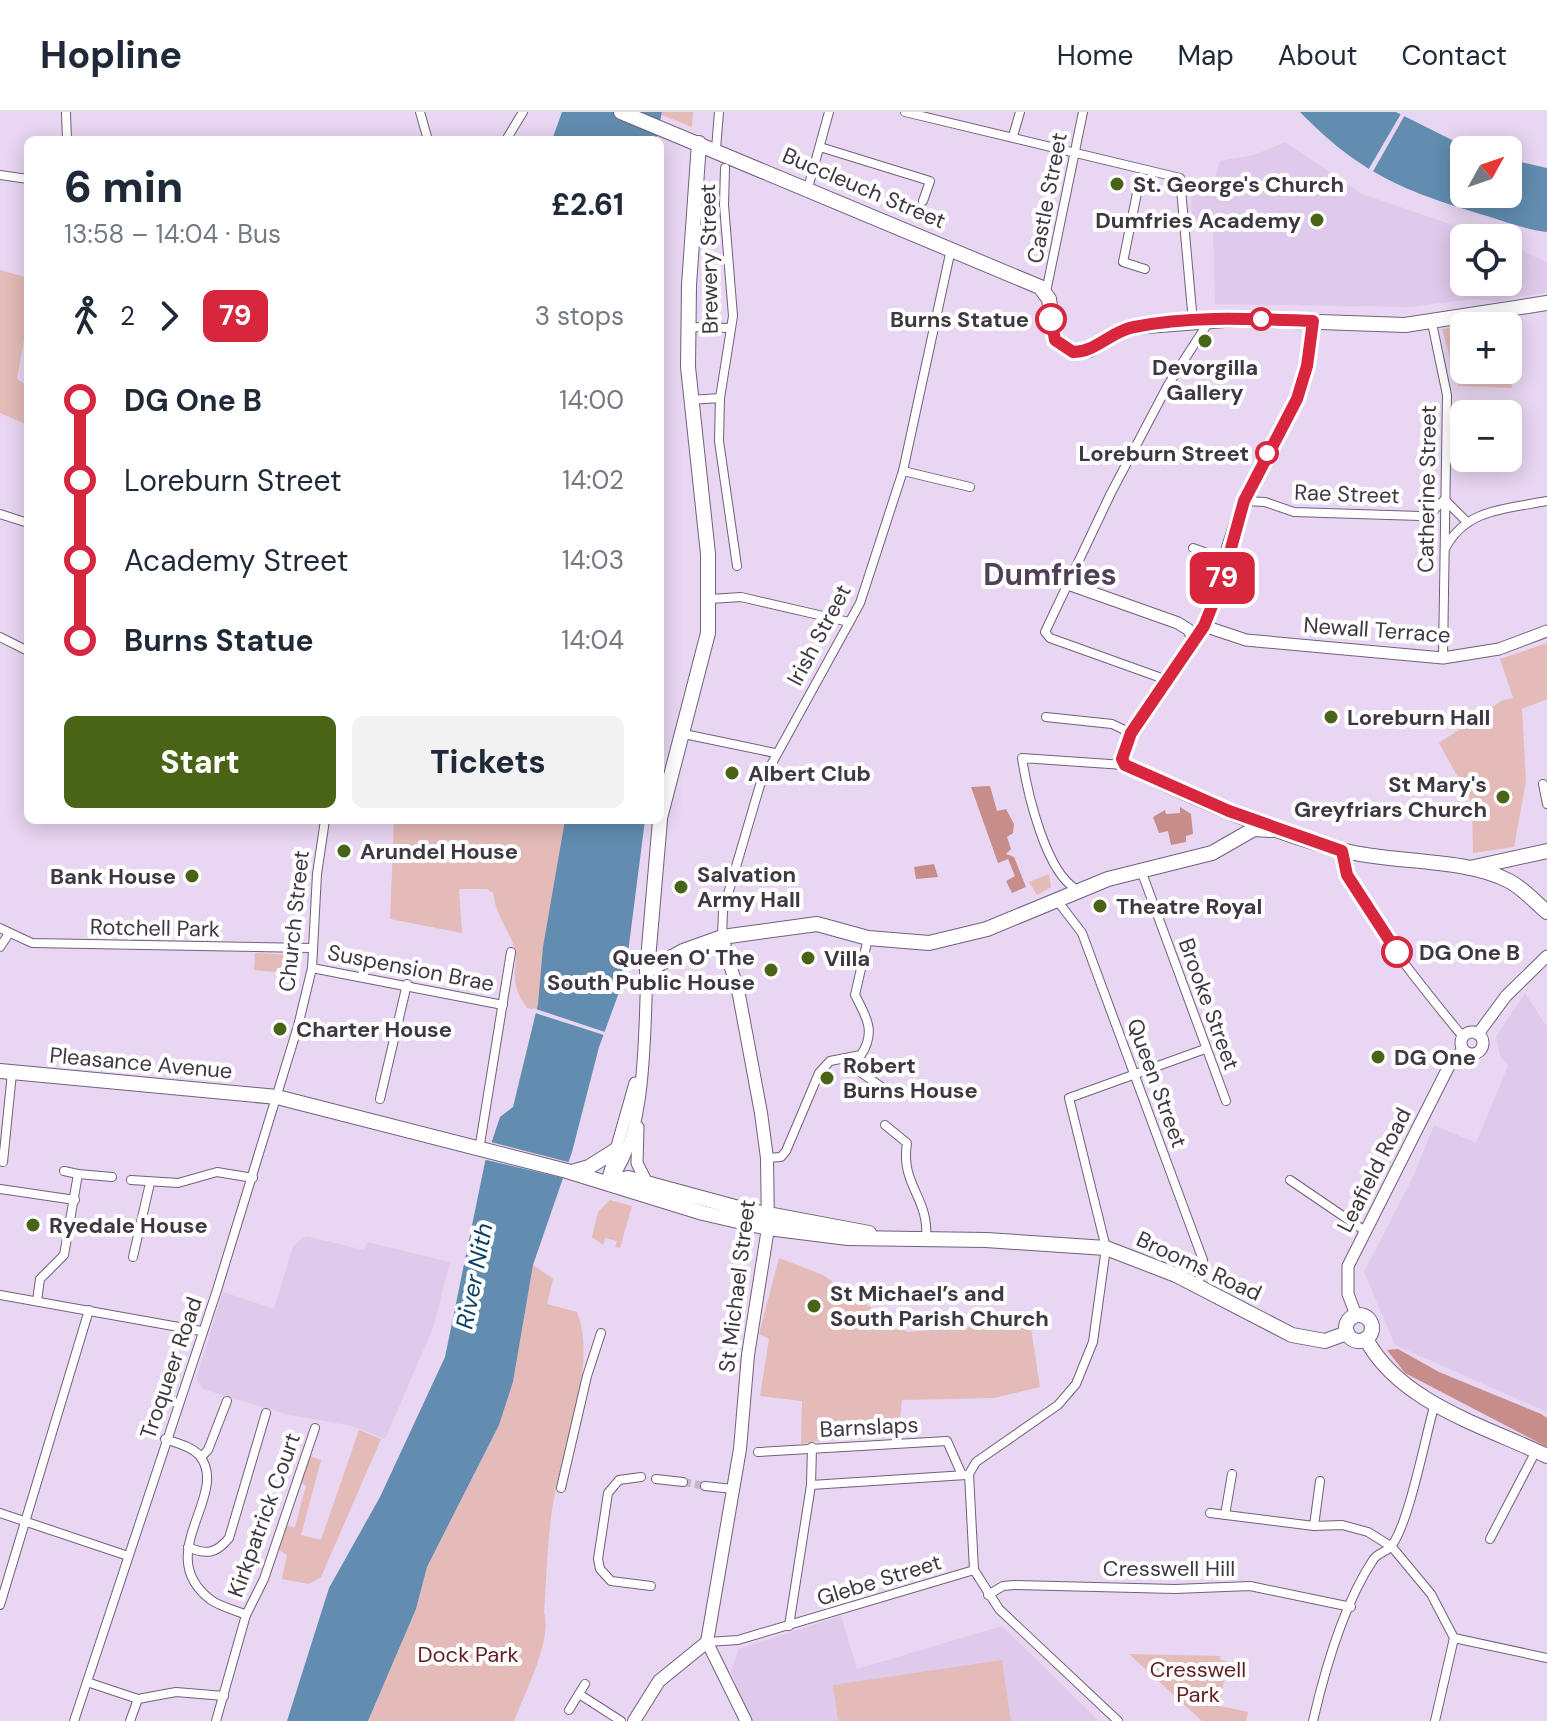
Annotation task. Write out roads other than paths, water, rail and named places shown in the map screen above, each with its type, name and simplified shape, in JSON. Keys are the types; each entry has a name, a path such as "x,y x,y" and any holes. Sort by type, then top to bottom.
{"main road":[{"name":"Buccleuch Street","path":"621,112 716,149 1046,292"},
{"path":"664,805 705,655 710,599 690,400 689,327 699,143"},
{"path":"1046,292 1052,332 1063,349 1084,352 1113,334 1134,327 1210,320 1405,325 1547,303"},
{"path":"1313,321 1307,366 1297,399 1244,501 1204,626 1131,733 1122,753 1125,765 1229,811 1342,851 1469,868 1508,881 1547,912"},
{"path":"1229,811 1244,824 1244,836"},
{"path":"647,971 660,824"},
{"path":"647,971 683,951 722,937 817,924 868,938 929,943 987,929 1108,879 1142,873 1212,853 1254,829 1283,831"},
{"path":"1469,868 1547,851"},
{"path":"1522,890 1518,866 1530,854"},
{"name":"St Michael Street","path":"707,1642 733,1489 768,1221 767,1158 739,995 722,937"},
{"path":"650,944 683,951"},
{"name":"Pleasance Avenue","path":"6,1072 277,1097 570,1172 703,1213 768,1221"},
{"path":"570,1172 591,1166 616,1150"},
{"path":"607,1183 628,1178 768,1221"},
{"name":"Brooms Road","path":"768,1221 848,1238 1071,1244 1106,1248 1176,1275 1308,1340 1325,1341 1347,1333"},
{"path":"1356,1315 1365,1316 1371,1322 1371,1333 1366,1339 1355,1340 1347,1333 1347,1322 1356,1315"},
{"path":"1366,1339 1374,1356 1396,1380 1541,1454"},
{"path":"634,1721 659,1681 707,1642"}],"street":[{"path":"66,112 67,136"},
{"path":"420,112 427,136"},
{"path":"508,136 523,112"},
{"path":"716,149 719,112"},
{"path":"808,188 829,112"},
{"path":"905,112 1075,150 1180,178 1193,322"},
{"path":"954,122 956,112"},
{"path":"1013,136 1020,112"},
{"name":"Castle Street","path":"1046,292 1083,112"},
{"path":"820,147 930,181 923,201"},
{"name":"Brewery Street","path":"725,168 731,328 720,398 719,441 737,566"},
{"path":"1140,178 1144,168"},
{"path":"0,175 24,178"},
{"path":"1137,193 1123,262 1145,269"},
{"name":"Irish Street","path":"722,937 723,911 760,785 860,603 903,471 951,249"},
{"path":"1167,680 1046,634 1059,597 1111,493 1168,385 1210,320"},
{"name":"Catherine Street","path":"1432,323 1447,382 1443,658"},
{"path":"689,327 731,328"},
{"path":"690,400 720,398"},
{"path":"903,471 970,487"},
{"path":"1445,499 1466,521"},
{"name":"Rae Street","path":"1244,501 1265,502 1294,512 1420,516 1429,515 1445,499"},
{"path":"1443,551 1466,521 1475,515 1547,501"},
{"path":"0,514 24,522"},
{"path":"1193,548 1227,560"},
{"path":"1068,584 1178,623 1189,630 1194,641"},
{"path":"710,599 741,597 849,622"},
{"name":"Newall Terrace","path":"1204,626 1246,640 1443,658 1499,649 1547,631"},
{"path":"0,637 24,649"},
{"path":"1046,717 1112,724 1131,733"},
{"path":"684,734 775,753"},
{"path":"1078,890 1061,878 1026,786 1022,758 1125,765"},
{"path":"1543,784 1547,804"},
{"name":"Church Street","path":"298,1026 312,968 317,874 324,824"},
{"path":"1342,851 1347,875 1469,1054 1479,1051 1483,1042 1478,1034"},
{"name":"Brooke Street","path":"1142,873 1226,1101"},
{"name":"Queen Street","path":"1056,899 1082,933 1203,1260 1198,1288"},
{"name":"Rotchell Park","path":"0,928 8,935 32,943 313,948"},
{"path":"0,947 8,935"},
{"path":"767,1158 781,1157 786,1151 819,1073 830,1061 861,1055 871,1034 855,995 868,938"},
{"path":"480,1144 511,952"},
{"path":"1478,1034 1506,996 1547,956"},
{"name":"Suspension Brae","path":"312,968 503,1005"},
{"path":"647,971 637,1163 647,1183"},
{"path":"380,1099 407,984"},
{"name":"Troqueer Road","path":"74,1721 253,1178 298,1026"},
{"path":"1463,1043 1468,1033 1478,1034"},
{"name":"Leafield Road","path":"1356,1315 1348,1294 1348,1266 1463,1043"},
{"path":"811,1485 966,1475 976,1462 1058,1405 1076,1384 1093,1342 1106,1248 1069,1098 1205,1049"},
{"path":"853,1057 860,1072 886,1090"},
{"path":"607,1183 640,1067"},
{"path":"3,1162 6,1072"},
{"path":"607,1183 622,1167 639,1107"},
{"path":"885,1125 907,1143 904,1163 928,1218 926,1240"},
{"path":"64,1171 112,1177"},
{"path":"131,1180 178,1183 217,1172 253,1178"},
{"path":"37,1301 40,1279 64,1255 78,1174"},
{"path":"1290,1180 1365,1231"},
{"path":"133,1257 150,1183"},
{"path":"0,1189 75,1200"},
{"path":"123,1227 140,1232"},
{"path":"0,1295 201,1331"},
{"path":"0,1605 89,1310"},
{"path":"561,1488 601,1333"},
{"name":"Kirkpatrick Court","path":"227,1401 208,1450 201,1457 205,1478 188,1547 187,1567 212,1600 246,1615"},
{"path":"1313,1721 1326,1664 1351,1607 1373,1559 1392,1547 1435,1402"},
{"name":"Kirkpatrick Court","path":"188,1547 203,1553 211,1552 219,1550 229,1538 266,1413"},
{"name":"Kirkpatrick Court","path":"216,1721 246,1615 264,1579 315,1428"},
{"path":"165,1439 189,1448 201,1457"},
{"name":"Barnslaps","path":"758,1452 794,1453 812,1447 947,1441 966,1475"},
{"path":"789,1626 811,1485 812,1447"},
{"path":"1490,1539 1541,1454"},
{"path":"1225,1515 1232,1474"},
{"name":"Glebe Street","path":"707,1642 738,1640 974,1570 966,1475"},
{"path":"641,1477 619,1480 608,1493 598,1559 600,1569 611,1581 651,1586"},
{"path":"656,1479 683,1482"},
{"path":"1314,1526 1320,1481"},
{"path":"705,1486 733,1489"},
{"path":"0,1513 128,1556"},
{"path":"1210,1513 1314,1526 1342,1525 1368,1532 1392,1547 1431,1594 1454,1638 1435,1721"},
{"path":"974,1570 999,1609 1118,1721"},
{"name":"Cresswell Hill","path":"988,1595 1003,1586 1014,1585 1175,1589 1250,1586 1351,1607"},
{"path":"1454,1638 1547,1658"},
{"path":"707,1642 746,1721"},
{"path":"87,1682 138,1699 176,1692 224,1696"},
{"path":"569,1710 585,1684"},
{"path":"579,1694 621,1721"},
{"path":"130,1721 138,1699"}],"water":[{"path":"562,112 662,112 657,136 553,136"},
{"path":"1300,112 1396,112 1450,139 1450,204 1408,189 1364,166"},
{"path":"1522,162 1547,168 1547,232 1461,208 1522,208"},
{"name":"River Nith","path":"564,824 644,824 625,976 599,1047 572,1152 533,1265 513,1382 499,1425 427,1567 416,1609 368,1721 287,1721 329,1588 380,1497 445,1357 485,1162 500,1117 513,1107 538,1004 543,947"}],"tunnel":[{"path":"1137,193 1140,178"},
{"path":"683,1482 705,1486"}],"place":[{"name":"St. George's Church","path":"1117,184"},
{"name":"Dumfries Academy","path":"1317,220"},
{"name":"Burns Statue","path":"1051,319"},
{"name":"Devorgilla Gallery","path":"1205,341"},
{"name":"Loreburn Street","path":"1267,453"},
{"name":"Loreburn Hall","path":"1331,717"},
{"name":"Albert Club","path":"732,773"},
{"name":"St Mary's Greyfriars Church","path":"1503,797"},
{"name":"Arundel House","path":"344,851"},
{"name":"Bank House","path":"192,876"},
{"name":"Salvation Army Hall","path":"681,887"},
{"name":"Theatre Royal","path":"1100,906"},
{"name":"DG One B","path":"1397,952"},
{"name":"Villa","path":"808,958"},
{"name":"Queen O' The South Public House","path":"771,970"},
{"name":"Charter House","path":"280,1029"},
{"name":"DG One","path":"1378,1057"},
{"name":"Robert Burns House","path":"827,1078"},
{"name":"Ryedale House","path":"33,1225"},
{"name":"St Michael’s and South Parish Church","path":"814,1306"}],"district":[{"name":"Dumfries","path":"1050,574"}],"park label":[{"name":"Dock Park","path":"468,1654"},
{"name":"Cresswell Park","path":"1198,1682"}]}
